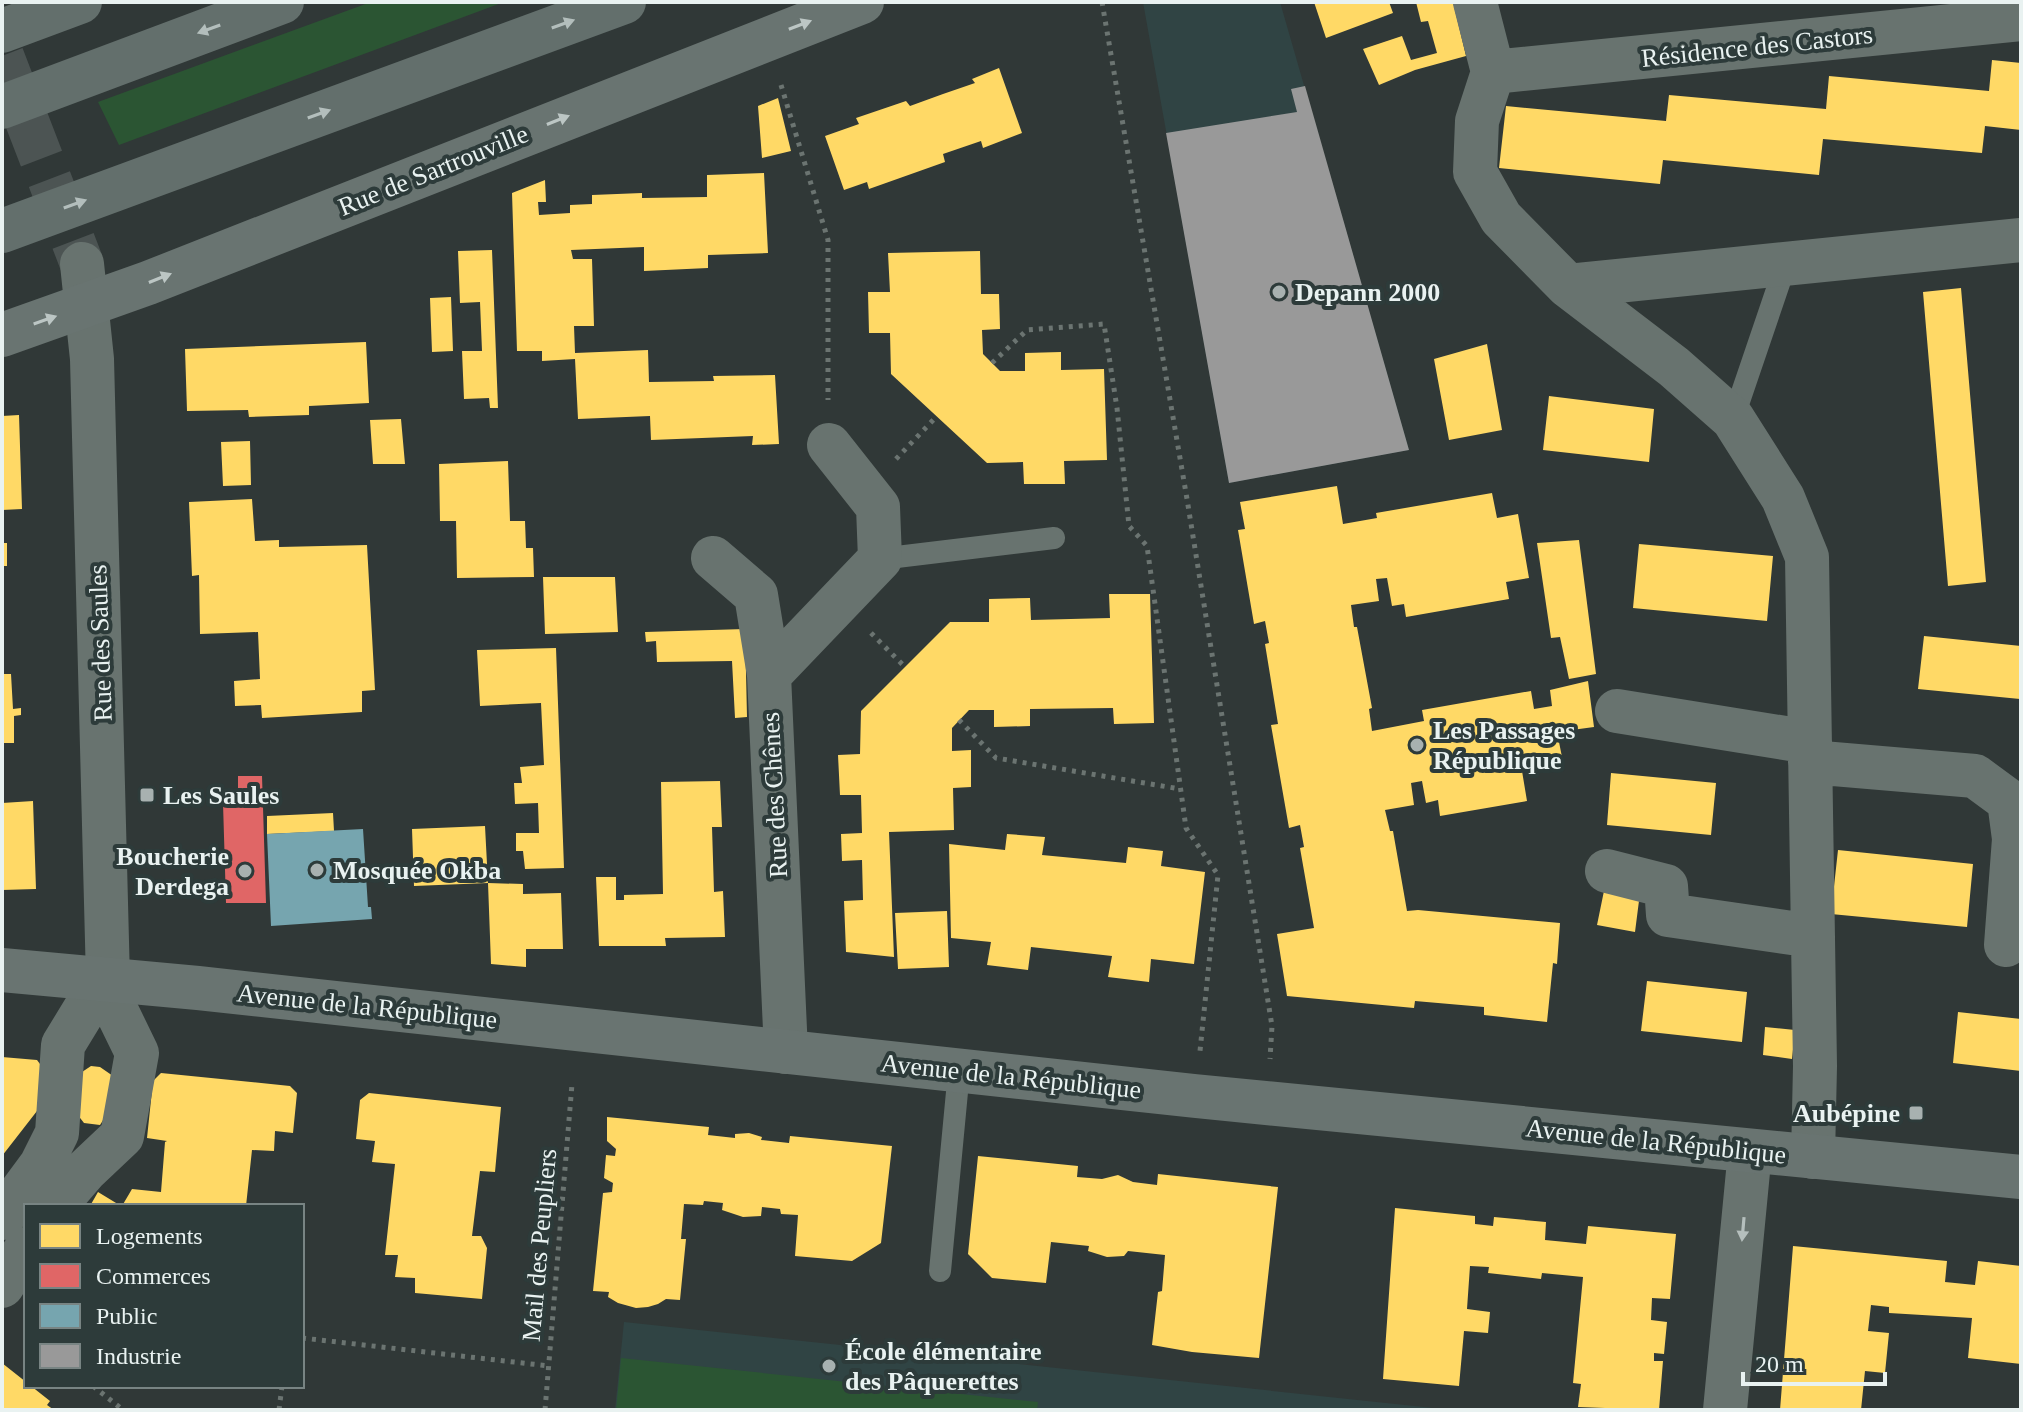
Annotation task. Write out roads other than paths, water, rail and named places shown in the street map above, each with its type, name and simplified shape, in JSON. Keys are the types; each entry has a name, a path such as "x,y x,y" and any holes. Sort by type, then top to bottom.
{"highway":[{"path":"2,31 80,2"},
{"path":"2,107 282,2"},
{"path":"2,231 624,2"}],"main road":[{"name":"Rue de Sartrouville","path":"2,335 84,285 862,2"},
{"name":"Avenue de la République","path":"2,970 1195,1096 2021,1177"}],"street":[{"path":"1475,2 1493,72 1477,121 1475,172 1501,218 1568,286 1674,367 1733,419 1783,498 1807,557 1815,1066 1813,1157"},
{"name":"Résidence des Castors","path":"1493,72 2021,19"},
{"path":"1568,286 2021,240"},
{"name":"Rue des Saules","path":"84,285 93,391 105,981"},
{"path":"769,675 880,559 878,507 829,445"},
{"name":"Rue des Chênes","path":"713,558 756,595 769,675 786,1052"},
{"path":"1617,711 1810,752 1975,776 2009,801 2014,839 2006,945"},
{"path":"1607,871 1666,886 1668,915 1813,936"},
{"path":"57,1204 86,1170 122,1136 137,1053 105,981"},
{"path":"2,1218 41,1165 57,1133 63,1045 105,981"},
{"path":"1725,1410 1750,1151"},
{"path":"2,1286 24,1252"}],"lane":[{"path":"1733,419 1785,266"},
{"path":"880,559 1054,538"},
{"path":"940,1271 959,1071"}],"tunnel":[{"path":"2,56 82,264"}],"place":[{"name":"Depann 2000","path":"1279,292"},
{"name":"Les Passages République","path":"1417,745"},
{"name":"Les Saules","path":"147,795"},
{"name":"Mosquée Okba","path":"317,870"},
{"name":"Boucherie Derdega","path":"245,871"},
{"name":"Aubépine","path":"1916,1113"},
{"name":"École élémentaire des Pâquerettes","path":"829,1366"}]}
